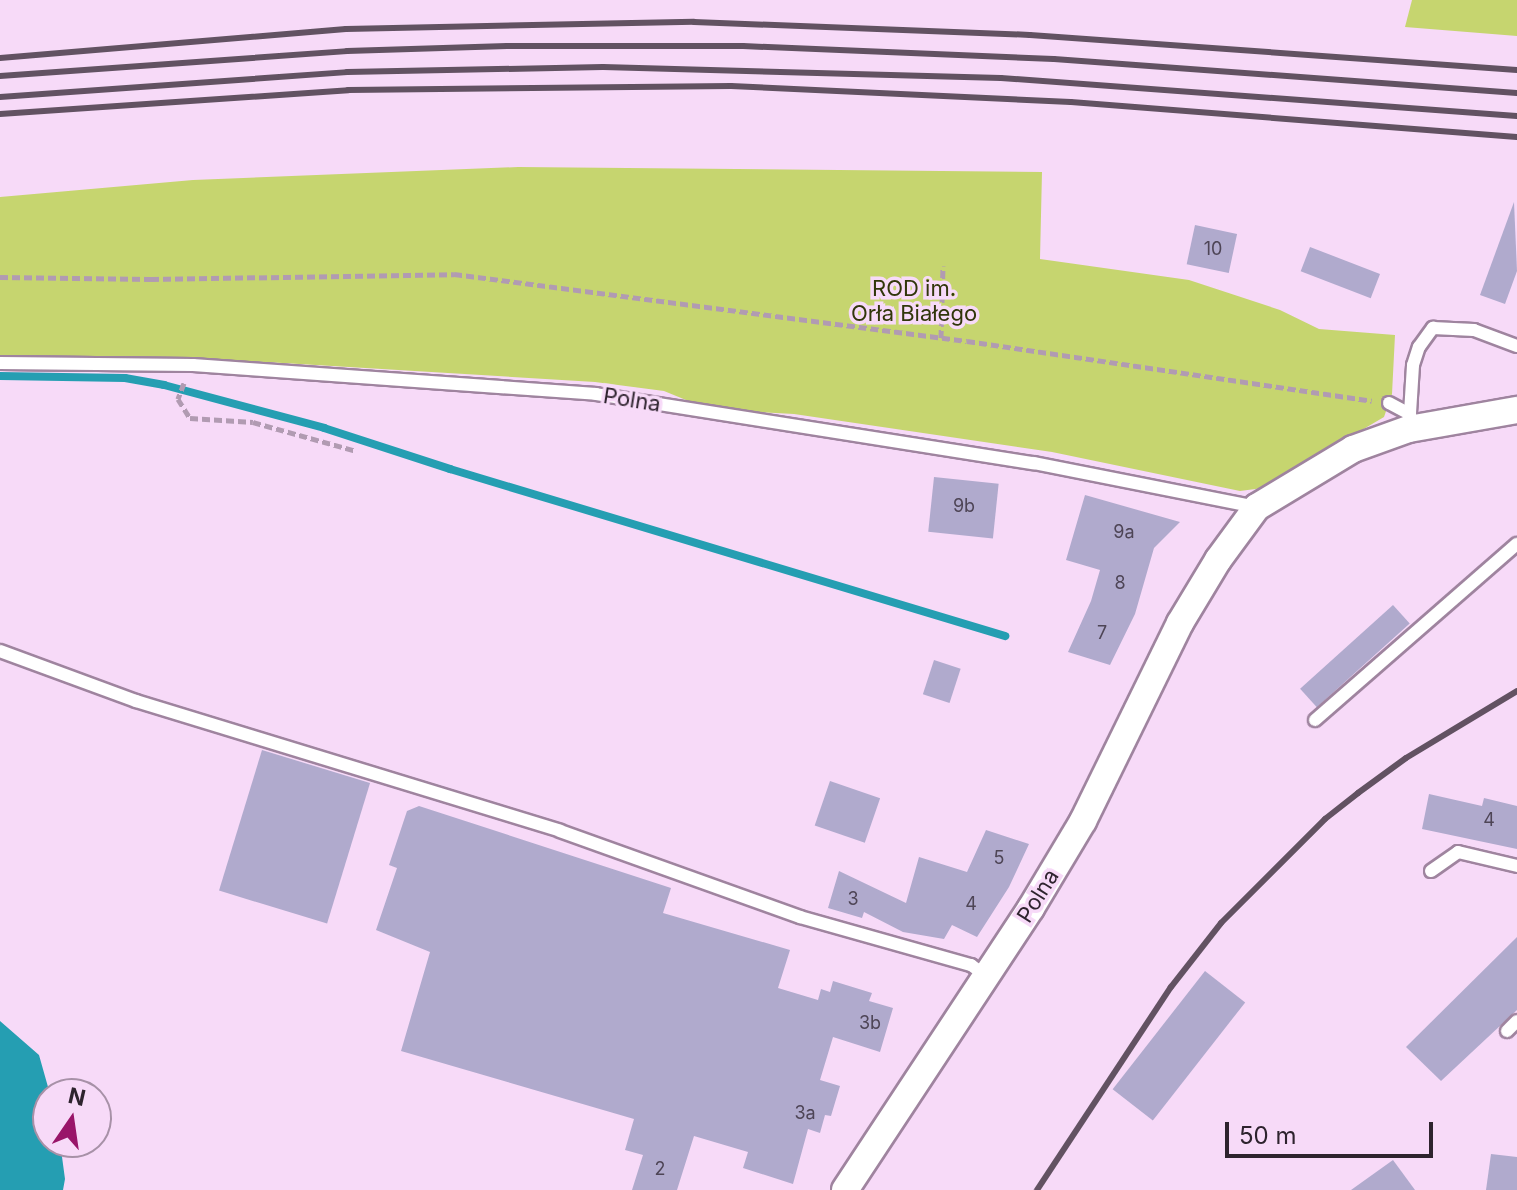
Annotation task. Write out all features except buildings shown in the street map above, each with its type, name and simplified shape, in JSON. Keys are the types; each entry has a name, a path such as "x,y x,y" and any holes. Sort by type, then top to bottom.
{"street":[{"name":"Polna","path":"845,1190 986,976 1083,821 1180,623 1218,560 1257,507 1353,449 1410,422 1517,410"}],"lane":[{"path":"1410,422 1413,365 1419,347 1433,328 1474,330 1517,346"},
{"name":"Polna","path":"0,363 193,365 596,394 1034,463 1257,507"},
{"path":"1389,403 1410,422"},
{"path":"1315,720 1517,544"},
{"path":"0,651 136,701 560,831 800,917 971,965 986,976"},
{"path":"1431,871 1458,852 1517,866"},
{"path":"1507,1031 1517,1021"}],"path":[{"path":"941,338 943,266"},
{"path":"0,277 151,279 454,274 941,338 1389,403"},
{"path":"183,384 179,404 190,418 253,422 356,451"}],"green space":[{"path":"1412,0 1517,0 1517,36 1405,27"},
{"name":"ROD im. Orła Białego","path":"518,167 1042,172 1040,259 1189,280 1280,310 1319,329 1395,335 1392,394 1384,417 1263,488 1240,491 1052,452 794,414 708,409 664,391 595,382 266,362 0,356 0,197 193,180"}],"water":[{"path":"0,1021 39,1055 45,1078 32,1078 32,1158 62,1158 65,1179 63,1190 0,1190"}],"waterway":[{"path":"0,376 125,378 164,385 324,428 450,469 1005,636"}],"railway":[{"path":"0,58 346,29 694,22 1030,35 1517,70"},
{"path":"0,76 347,51 507,46 743,46 1054,59 1517,93"},
{"path":"0,97 347,72 603,67 1001,78 1517,116"},
{"path":"0,114 348,90 731,86 1071,102 1517,137"},
{"path":"1037,1190 1171,987 1221,923 1325,819 1358,793 1406,758 1517,691"}]}
